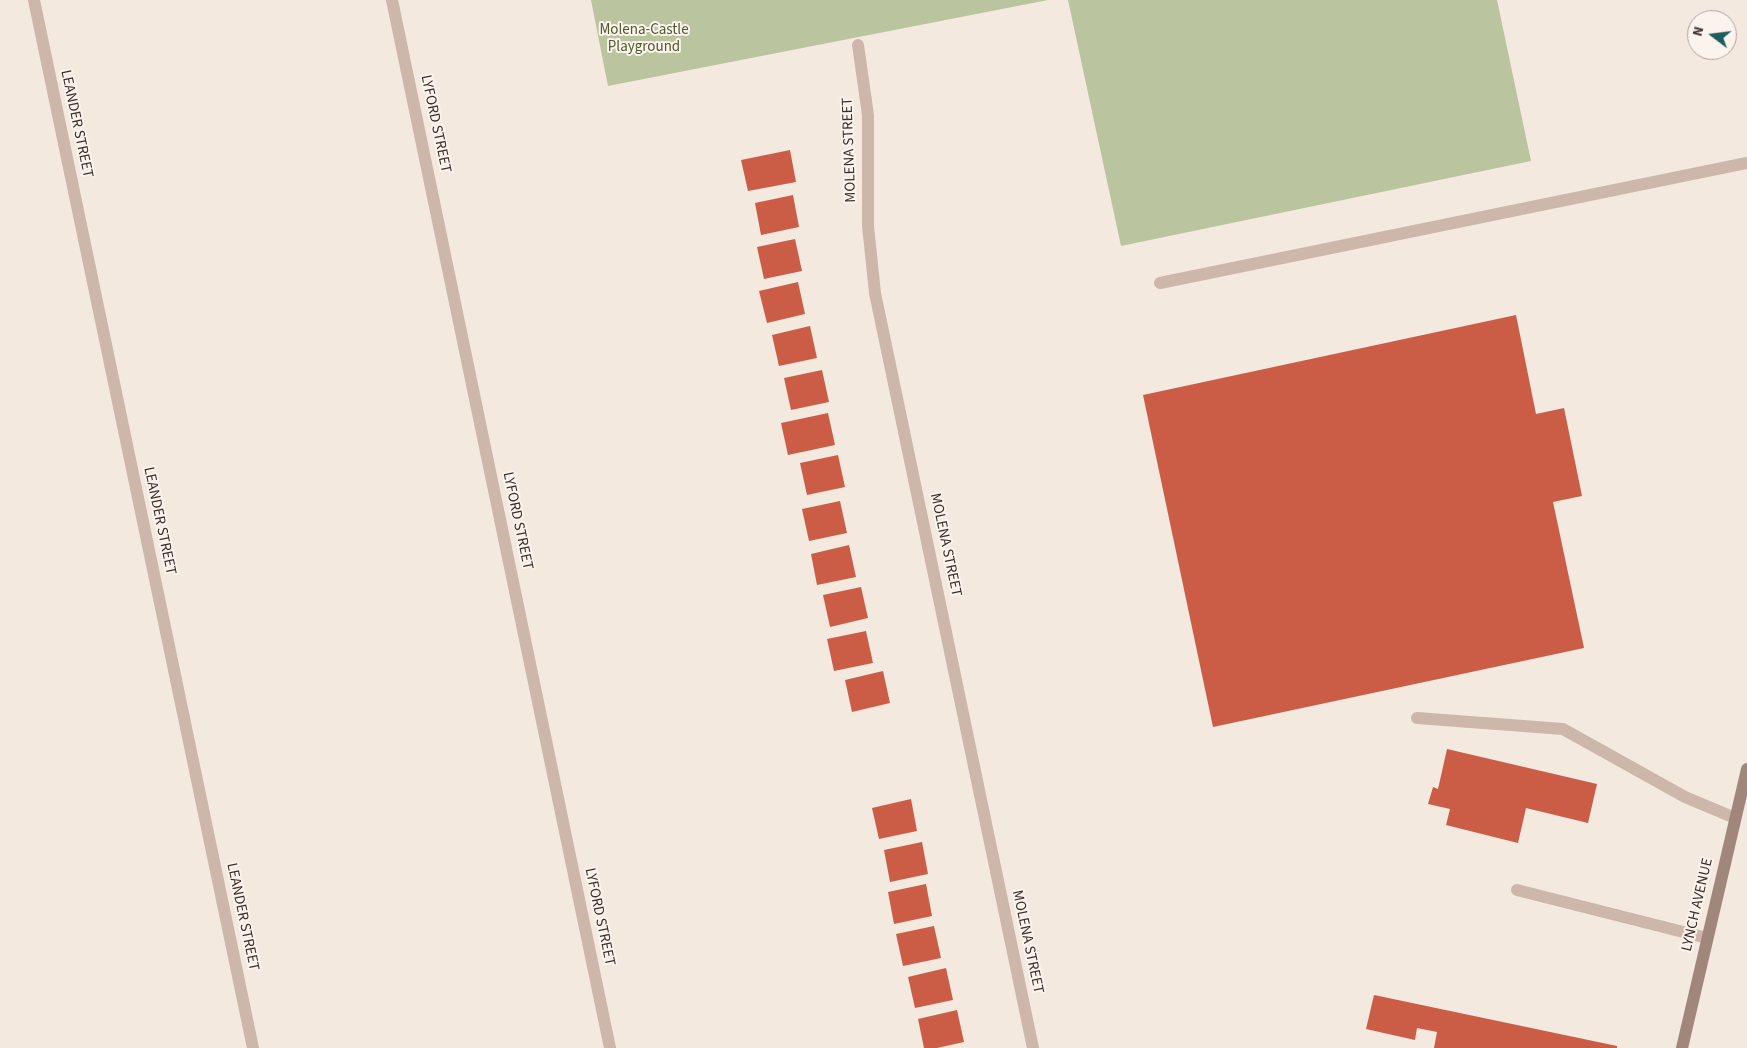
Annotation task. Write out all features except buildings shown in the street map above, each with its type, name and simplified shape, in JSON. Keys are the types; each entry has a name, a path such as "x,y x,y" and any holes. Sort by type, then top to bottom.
{"street":[{"name":"LEANDER STREET","path":"34,0 253,1048"},
{"name":"LYFORD STREET","path":"392,0 610,1048"},
{"name":"MOLENA STREET","path":"858,45 868,115 868,226 875,294 1033,1048"},
{"path":"1160,283 1747,163"},
{"path":"1417,718 1563,729 1685,797 1736,818"},
{"name":"LYNCH AVENUE","path":"1682,1048 1747,769"},
{"path":"1517,890 1707,938"}],"green space":[{"name":"Molena-Castle Playground","path":"591,0 1048,0 608,86"},
{"path":"1068,0 1497,0 1531,161 1121,246"}]}
